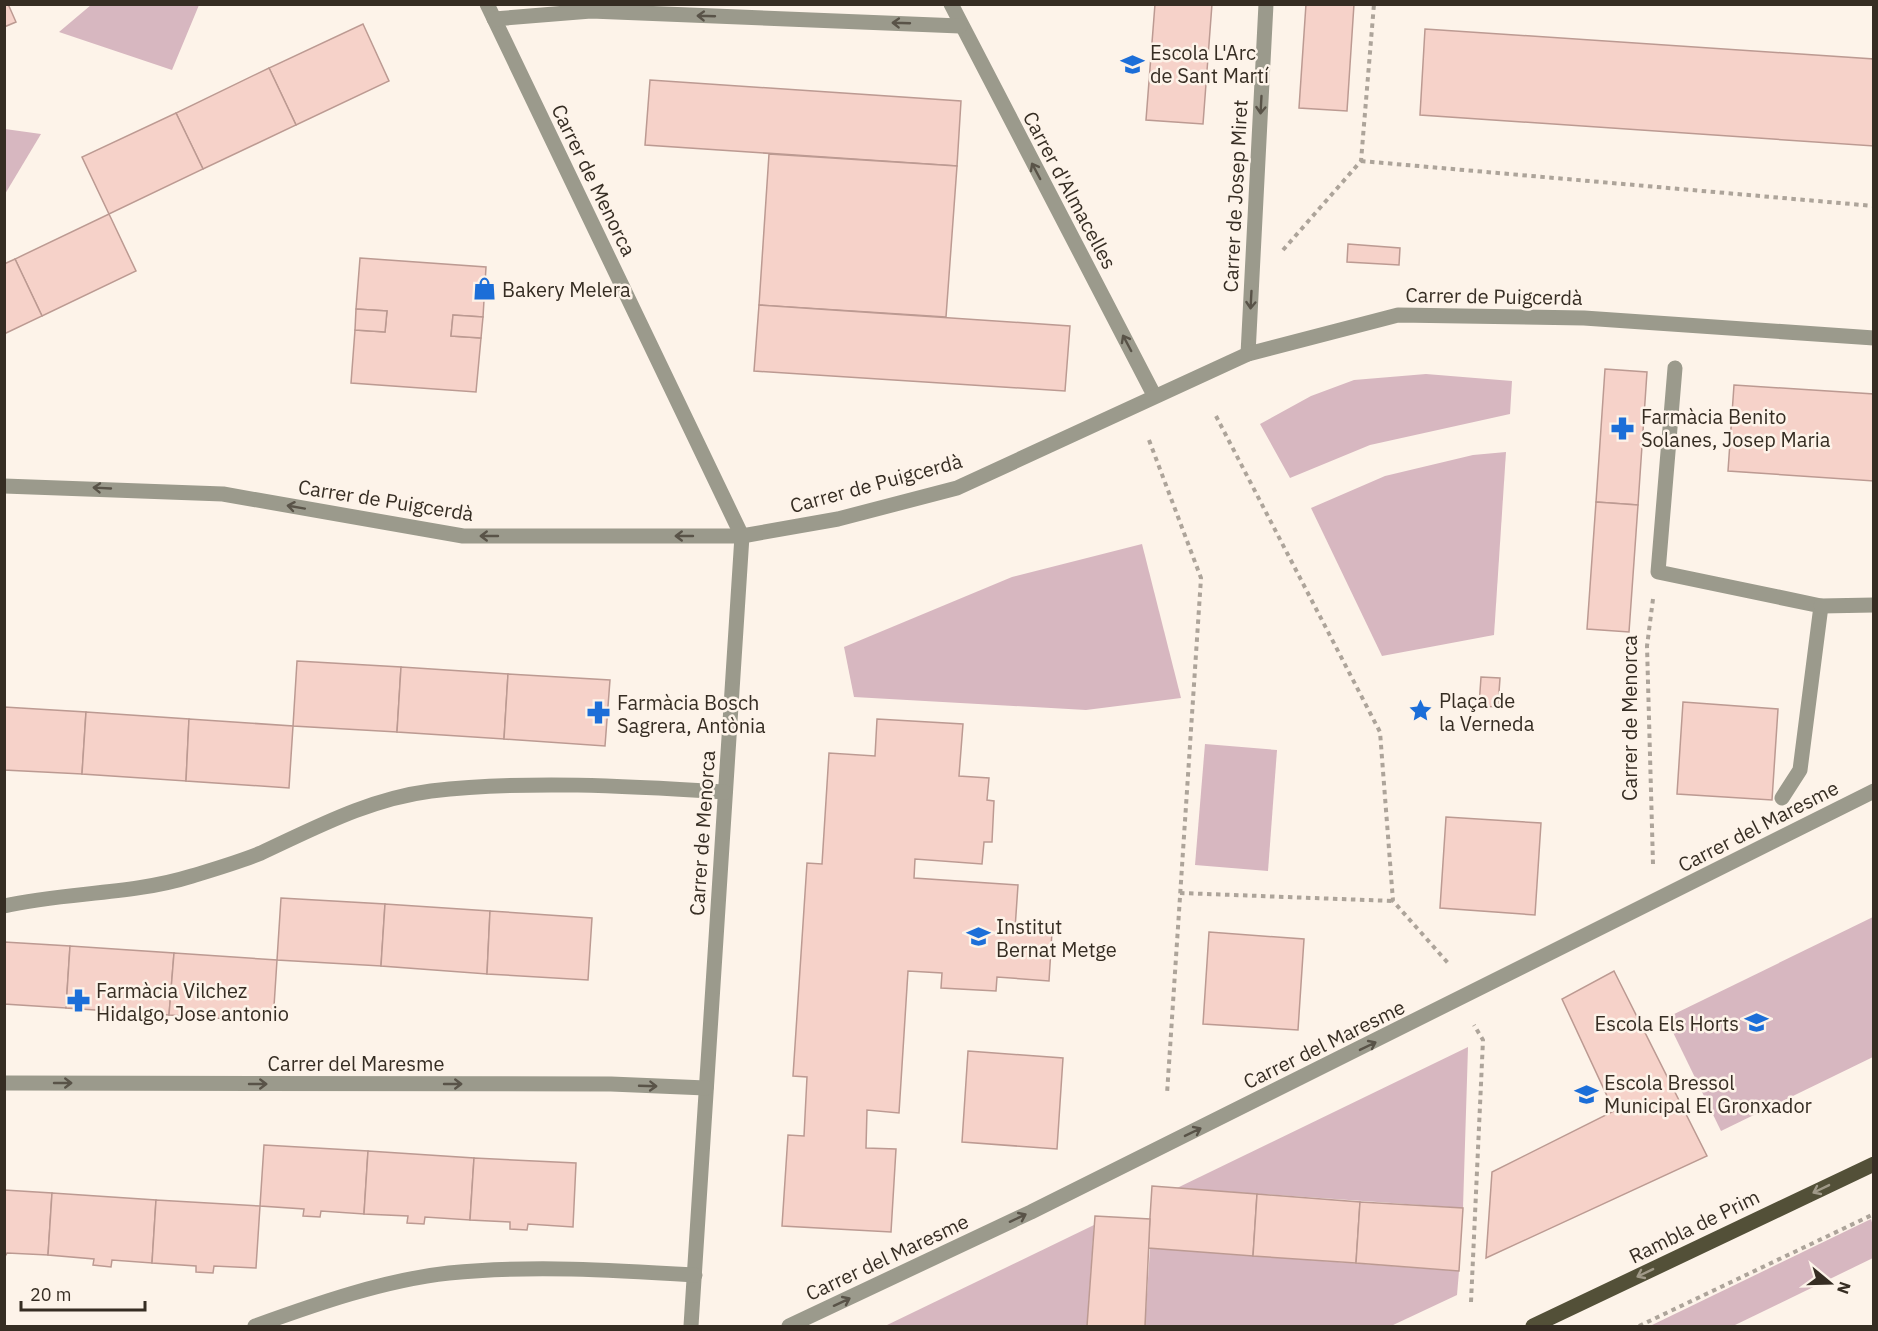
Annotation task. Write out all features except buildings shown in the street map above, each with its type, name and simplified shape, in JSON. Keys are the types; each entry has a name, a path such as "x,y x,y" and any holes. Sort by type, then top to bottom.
{"main road":[{"name":"Rambla de Prim","path":"1533,1326 1874,1164"}],"street":[{"name":"Carrer de Menorca","path":"487,4 742,536 691,1326"},
{"name":"Carrer d'Almacelles","path":"951,4 960,26 1154,395"},
{"name":"Carrer de Josep Miret","path":"1248,354 1266,4"},
{"path":"494,19 591,11 960,26"},
{"name":"Carrer de Puigcerdà","path":"4,486 223,494 463,536 742,536 838,519 957,488 1154,395 1248,354 1398,315 1584,318 1874,338"},
{"path":"1675,368 1658,572 1821,606 1874,605"},
{"path":"1782,798 1800,770 1821,606"},
{"path":"4,906 107,894 190,877 259,854 311,828 366,805 429,791 502,787 634,786 725,792"},
{"name":"Carrer del Maresme","path":"789,1326 1031,1212 1874,791"},
{"name":"Carrer del Maresme","path":"4,1083 600,1084 706,1088"},
{"path":"255,1326 333,1298 447,1273 530,1269 695,1275"}],"path":[{"path":"1278,257 1361,161 1374,4"},
{"path":"1361,161 1874,206"},
{"path":"1216,416 1380,732 1393,901 1448,963"},
{"path":"1149,440 1201,578 1167,1094"},
{"name":"Carrer de Menorca","path":"1653,864 1647,646 1658,572"},
{"path":"1180,893 1393,901"},
{"path":"1471,1302 1483,1040 1474,1024"},
{"path":"1639,1326 1874,1214"}],"shaded area":[{"path":"91,5 199,5 172,70 59,32"},
{"path":"4,129 41,134 5,194"},
{"path":"1426,374 1512,381 1510,414 1370,445 1290,478 1260,424 1311,396 1354,380"},
{"path":"1506,452 1494,635 1382,656 1311,508 1385,476 1473,455"},
{"path":"1142,544 1181,698 1086,710 854,697 844,647 1012,577"},
{"path":"1205,744 1277,750 1268,871 1195,865"},
{"path":"1873,917 1873,1057 1721,1131 1666,1018"},
{"path":"1468,1047 1463,1208 1177,1188"},
{"path":"1871,1219 1873,1258 1733,1326 1650,1326"},
{"path":"1094,1225 1087,1326 885,1326"},
{"path":"1150,1248 1459,1271 1457,1295 1391,1326 1145,1326"}],"place":[{"name":"Escola L'Arc de Sant Martí","path":"1132,64"},
{"name":"Bakery Melera","path":"484,289"},
{"name":"Farmàcia Benito Solanes, Josep Maria","path":"1623,428"},
{"name":"Plaça de la Verneda","path":"1421,711"},
{"name":"Farmàcia Bosch Sagrera, Antònia","path":"599,713"},
{"name":"Institut Bernat Metge","path":"978,937"},
{"name":"Farmàcia Vilchez Hidalgo, Jose antonio","path":"78,1001"},
{"name":"Escola Els Horts","path":"1757,1023"},
{"name":"Escola Bressol Municipal El Gronxador","path":"1586,1094"}]}
